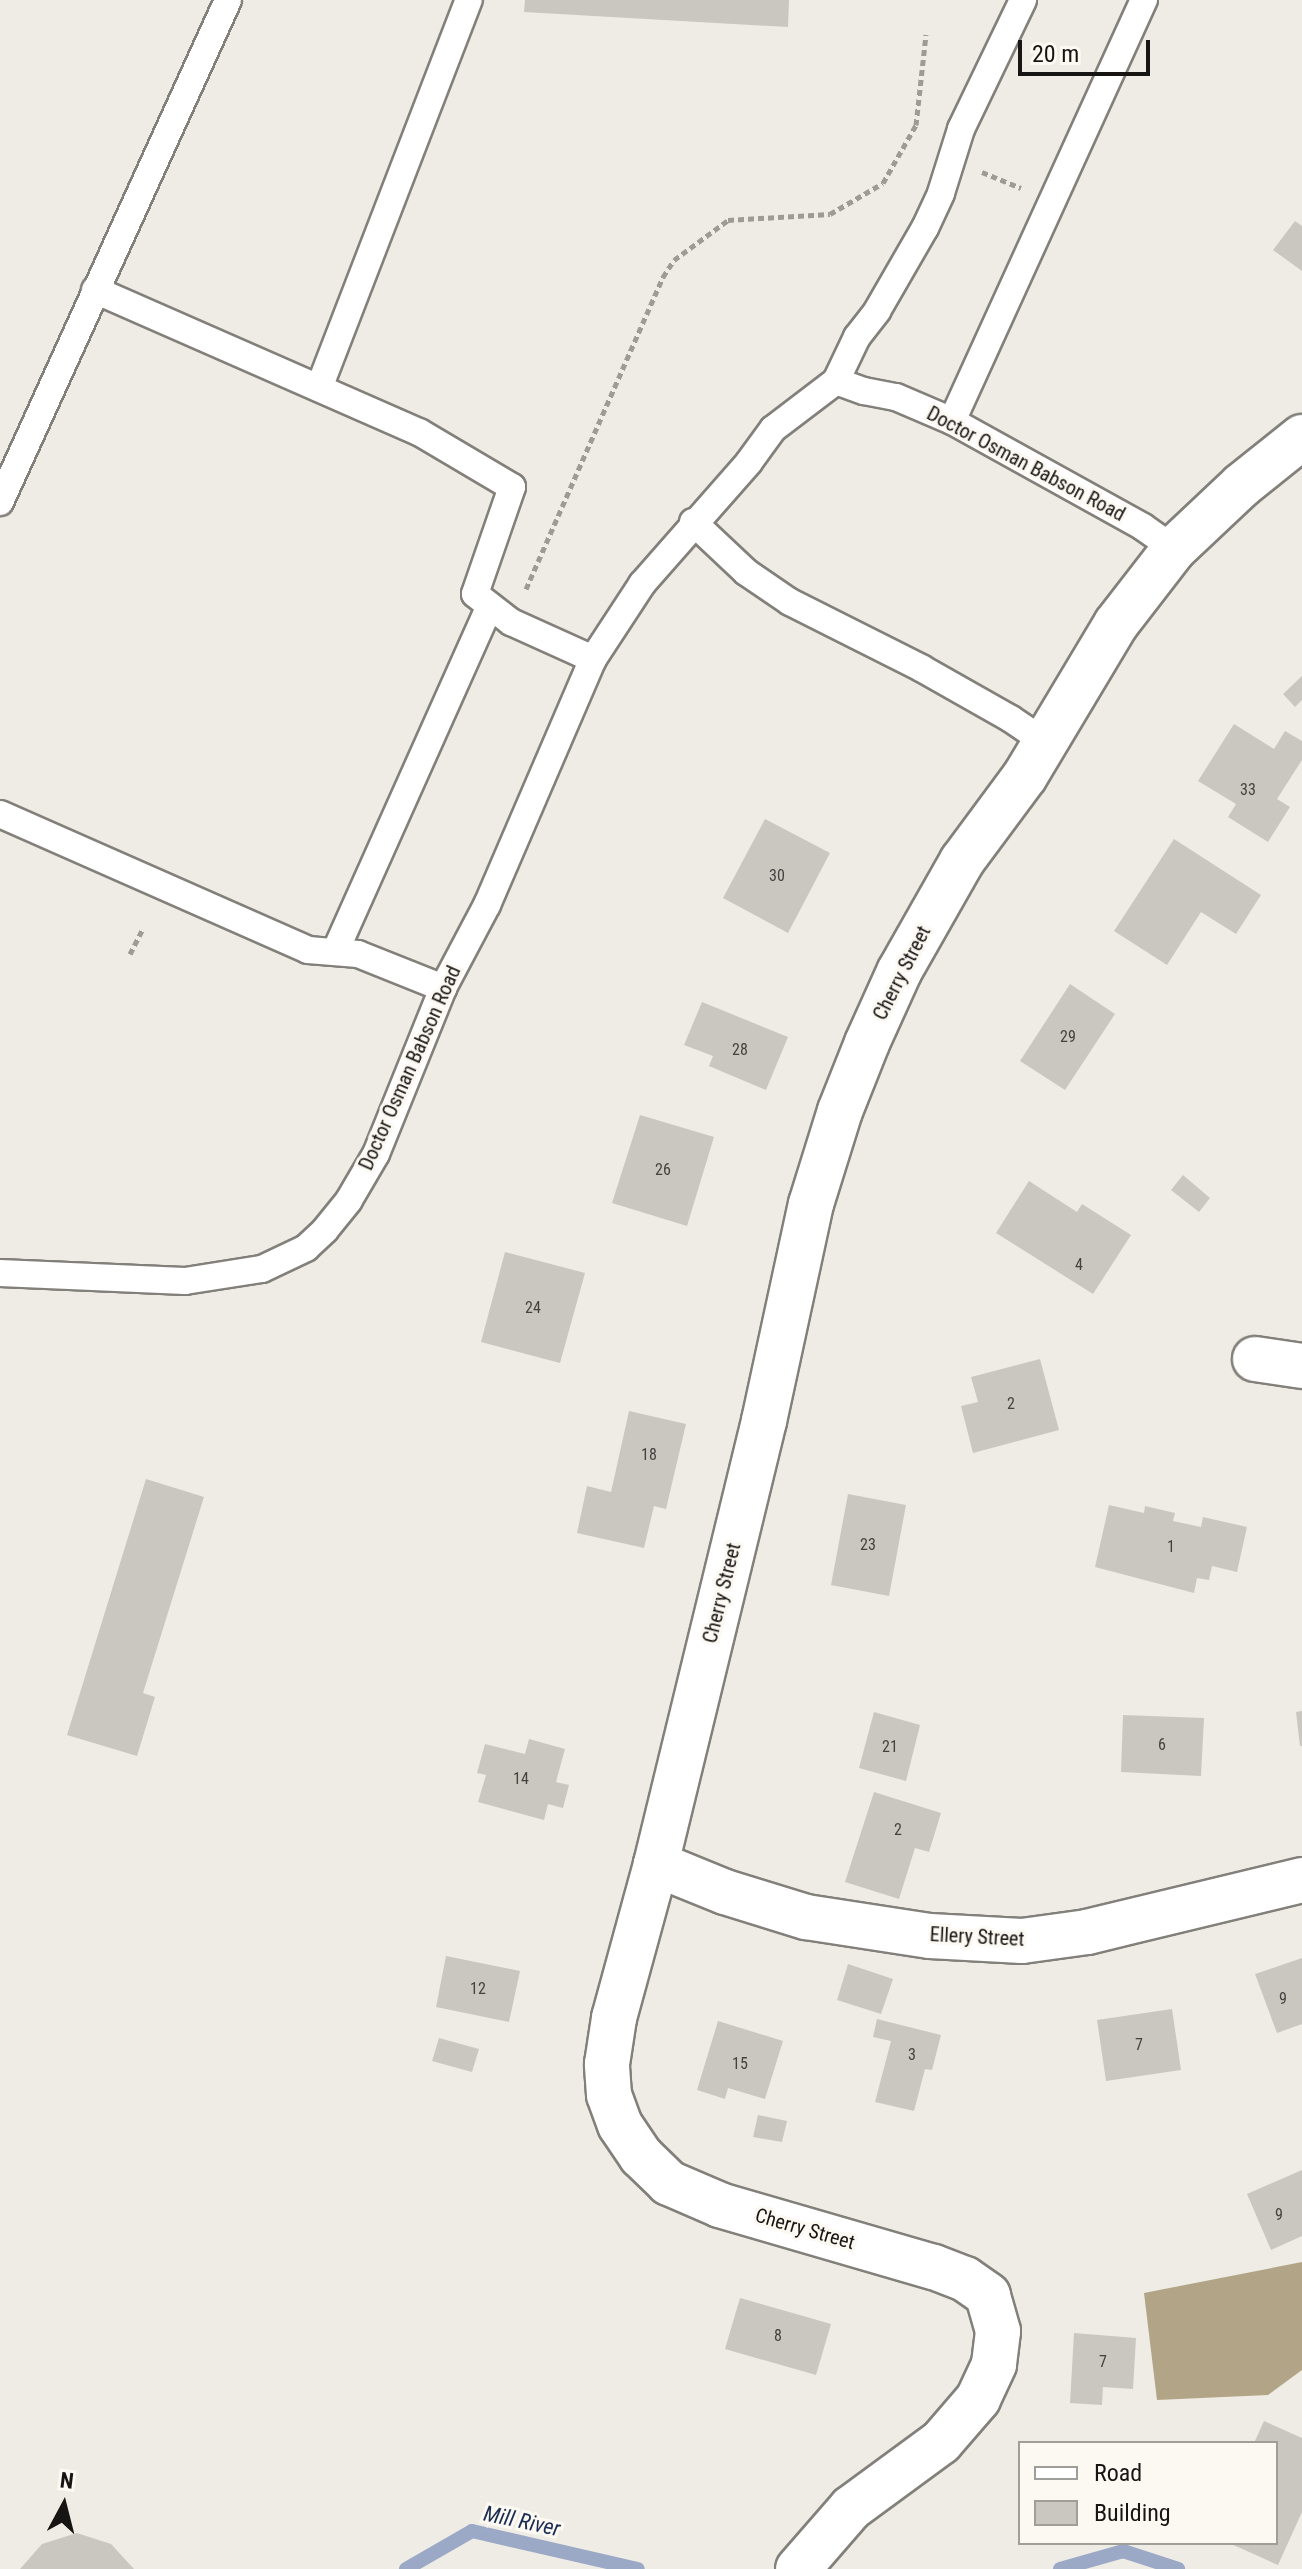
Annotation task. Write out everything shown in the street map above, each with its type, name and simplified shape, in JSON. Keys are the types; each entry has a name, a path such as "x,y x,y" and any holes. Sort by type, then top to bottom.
{"street":[{"name":"Cherry Street","path":"798,2569 851,2508 941,2442 978,2399 994,2364 998,2331 988,2295 965,2279 720,2205 669,2183 641,2156 620,2125 609,2095 607,2064 614,2018 656,1864 764,1421 811,1204 840,1111 899,972 962,861 1025,776 1116,624 1174,549 1242,485 1302,437"},
{"path":"1255,1359 1302,1366"},
{"name":"Ellery Street","path":"656,1864 725,1892 806,1917 915,1934 1009,1941 1087,1932 1302,1880"}],"lane":[{"path":"0,502 228,0"},
{"path":"319,388 469,0"},
{"path":"836,381 857,337 877,311 925,228 941,193 961,129 1023,0"},
{"path":"952,421 1144,0"},
{"path":"95,290 419,432 512,487 475,594 511,622 593,659"},
{"name":"Doctor Osman Babson Road","path":"0,1273 185,1281 262,1269 306,1248 349,1200 376,1154 443,988 487,905 593,659 642,584 693,522 749,462 773,429 836,381 864,391 896,397 952,421 1143,527 1174,549"},
{"path":"693,522 746,572 790,602 921,668 1045,742"},
{"path":"335,952 490,606"},
{"path":"0,814 308,950 358,954 443,988"}],"path":[{"path":"520,601 663,277 674,260 728,220 830,214 883,183 916,125 926,35"},
{"path":"130,954 142,930"}],"shaded area":[{"path":"1302,2262 1302,2370 1268,2395 1157,2400 1144,2293"}],"building":[{"path":"525,0 789,0 788,27 524,12"},
{"path":"1295,221 1302,226 1302,271 1273,250"},
{"path":"1302,676 1302,700 1295,707 1283,694"},
{"path":"1234,724 1274,749 1285,731 1302,741 1302,760 1277,799 1290,807 1268,842 1228,817 1236,804 1198,781"},
{"path":"765,819 830,853 788,933 723,898"},
{"path":"1174,839 1261,895 1236,934 1201,912 1167,965 1114,931"},
{"path":"1070,984 1115,1014 1065,1090 1020,1061"},
{"path":"702,1002 788,1037 766,1090 709,1066 713,1056 684,1045"},
{"path":"640,1115 714,1137 687,1226 612,1203"},
{"path":"1183,1175 1210,1198 1199,1212 1171,1190"},
{"path":"1029,1181 1077,1212 1082,1204 1131,1235 1093,1294 996,1233"},
{"path":"505,1252 585,1273 560,1363 481,1342"},
{"path":"1040,1359 1059,1430 973,1453 961,1406 978,1402 971,1377"},
{"path":"629,1411 686,1424 666,1509 654,1506 644,1548 577,1533 587,1486 611,1492"},
{"path":"146,1479 204,1497 143,1693 155,1697 137,1756 67,1735"},
{"path":"848,1494 906,1505 889,1596 831,1585"},
{"path":"1109,1505 1144,1513 1145,1506 1175,1513 1173,1521 1201,1527 1203,1517 1247,1527 1237,1572 1212,1566 1209,1580 1197,1578 1194,1593 1095,1567"},
{"path":"1302,1711 1302,1746 1300,1746 1296,1712"},
{"path":"874,1712 920,1725 906,1781 859,1768"},
{"path":"1123,1715 1204,1718 1201,1776 1121,1772"},
{"path":"529,1739 565,1749 556,1782 569,1785 563,1808 548,1804 544,1820 478,1802 486,1775 477,1773 485,1744 525,1754"},
{"path":"874,1792 941,1813 929,1852 915,1848 899,1899 845,1882"},
{"path":"446,1956 520,1971 509,2022 436,2007"},
{"path":"1302,1958 1302,2024 1277,2033 1255,1974"},
{"path":"848,1964 893,1979 881,2014 837,2000"},
{"path":"1172,2009 1181,2070 1106,2081 1097,2020"},
{"path":"877,2019 941,2035 932,2070 925,2069 914,2111 875,2102 891,2041 873,2037"},
{"path":"718,2021 783,2041 765,2099 728,2088 725,2099 697,2090"},
{"path":"439,2038 479,2049 472,2072 432,2061"},
{"path":"758,2115 787,2121 782,2142 753,2137"},
{"path":"1302,2170 1302,2236 1271,2250 1247,2194"},
{"path":"740,2298 831,2324 816,2375 725,2349"},
{"path":"1074,2333 1136,2338 1133,2389 1103,2387 1102,2405 1070,2403"},
{"path":"1264,2421 1302,2438 1302,2512 1278,2565 1233,2545 1278,2545 1278,2441 1255,2441"},
{"path":"77,2533 111,2544 134,2569 20,2569 42,2544"}],"waterway":[{"name":"Mill River","path":"406,2569 472,2531 638,2569"},
{"name":"Mill River","path":"1060,2569 1123,2551 1178,2569"}]}
